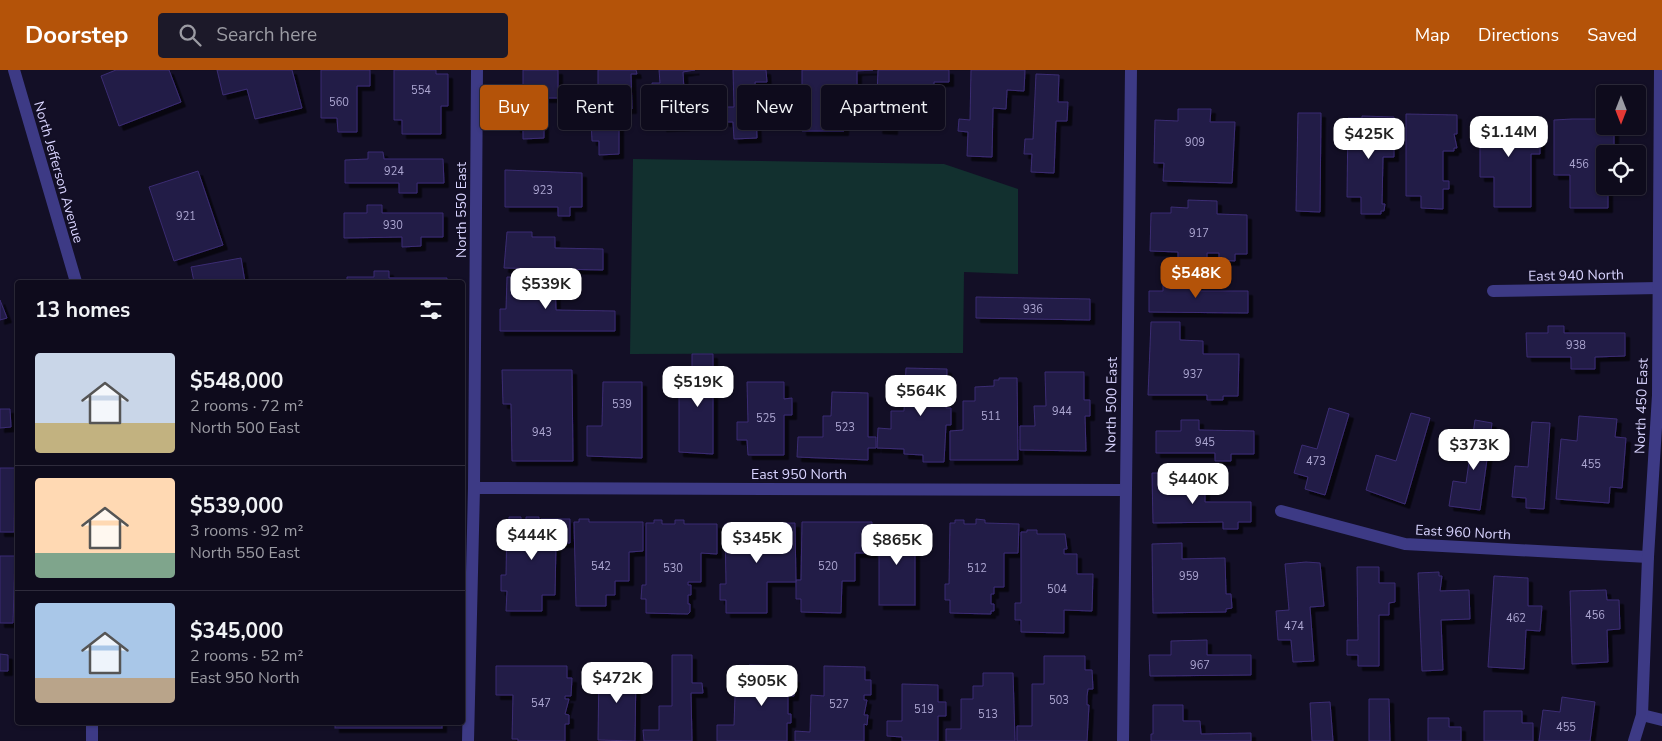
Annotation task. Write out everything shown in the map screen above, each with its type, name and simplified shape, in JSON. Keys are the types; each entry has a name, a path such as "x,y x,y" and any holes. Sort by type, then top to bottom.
{"street":[{"name":"North Jefferson Avenue","path":"14,70 75,280"},
{"name":"North 550 East","path":"468,741 474,488 477,70"},
{"name":"North 500 East","path":"1122,741 1131,70"},
{"name":"North 450 East","path":"1634,741 1642,715 1648,557 1660,395 1660,70"},
{"name":"East 940 North","path":"1493,291 1659,288"},
{"name":"East 950 North","path":"474,488 1124,490"},
{"name":"East 960 North","path":"1281,511 1405,544 1648,557"},
{"path":"1642,715 1662,720"},
{"path":"92,725 92,741"}],"green space":[{"path":"633,159 944,164 1018,189 1018,274 964,272 963,353 630,354"}],"building":[{"path":"116,70 169,70 181,102 119,126 101,76"},
{"path":"217,70 292,70 302,108 255,119 247,89 223,95"},
{"path":"321,70 370,70 370,86 357,86 357,132 338,132 337,118 321,118"},
{"path":"394,70 436,70 436,74 448,74 448,106 441,106 441,134 402,134 402,120 394,120"},
{"path":"523,70 558,70 558,98 548,98 548,85 523,85"},
{"path":"598,70 636,70 637,74 631,74 632,109 631,85 598,85"},
{"path":"659,70 695,70 683,72 684,85 652,85 652,83 660,83"},
{"path":"733,70 766,70 767,82 755,82 755,85 737,85 737,130 757,130 757,138 734,139 733,122 727,122 727,107 734,107"},
{"path":"802,70 873,70 857,71 857,85 821,85 821,130 844,131 802,131 811,130 811,85 802,85"},
{"path":"878,70 949,70 949,82 934,82 934,85 877,85"},
{"path":"971,70 1025,70 1024,91 1007,90 1006,109 993,108 992,157 967,156 968,132 958,131 959,119 970,120"},
{"path":"1036,74 1059,75 1058,102 1068,102 1067,121 1056,121 1054,173 1031,172 1032,154 1024,154 1025,139 1033,139"},
{"path":"1178,109 1211,109 1210,122 1235,122 1232,183 1163,181 1164,163 1154,163 1155,120 1178,121"},
{"path":"1298,113 1321,113 1320,212 1296,211"},
{"path":"1406,114 1457,115 1457,134 1454,134 1457,148 1454,148 1454,151 1443,151 1443,181 1449,181 1449,189 1443,189 1443,209 1421,208 1421,196 1406,196"},
{"path":"1362,116 1394,117 1394,157 1383,157 1382,204 1385,204 1384,211 1381,211 1381,214 1361,214 1361,197 1347,197 1348,118 1362,118"},
{"path":"1532,118 1540,120 1540,154 1531,154 1531,207 1494,207 1494,177 1480,177 1480,119"},
{"path":"1596,119 1596,135 1614,135 1614,145 1596,145 1596,195 1608,195 1608,208 1570,208 1570,175 1554,175 1554,120"},
{"path":"523,130 544,130 544,138 523,139"},
{"path":"592,130 619,130 619,154 599,155 599,141 592,141"},
{"path":"368,152 383,152 384,159 443,159 444,183 417,183 417,193 399,193 399,183 345,183 345,160 368,159"},
{"path":"505,170 582,173 582,207 570,207 570,216 558,216 558,207 505,207"},
{"path":"198,171 223,245 174,261 149,187"},
{"path":"1188,200 1217,201 1217,214 1247,215 1247,254 1235,254 1235,261 1219,260 1219,253 1207,253 1207,265 1178,264 1178,252 1150,251 1151,213 1171,213 1171,207 1188,208"},
{"path":"367,205 382,205 382,213 443,213 443,237 421,237 421,246 402,247 402,237 344,238 344,213 367,213"},
{"path":"507,232 532,232 532,237 555,237 555,248 603,249 603,270 504,268"},
{"path":"241,258 245,280 194,280 191,267"},
{"path":"374,271 389,271 389,278 447,278 447,280 347,280 347,277 374,277"},
{"path":"507,277 555,278 556,310 615,311 615,331 500,331 500,309 506,309"},
{"path":"1163,277 1198,278 1198,291 1248,291 1248,313 1149,312 1149,291 1163,291"},
{"path":"976,297 1090,299 1090,320 976,318"},
{"path":"0,300 7,318 0,320"},
{"path":"1151,322 1180,322 1180,340 1203,341 1203,354 1239,354 1238,396 1223,396 1223,400 1207,400 1207,395 1148,395"},
{"path":"1548,326 1564,326 1564,333 1625,333 1625,356 1595,357 1595,369 1571,369 1571,357 1527,357 1526,333 1548,333"},
{"path":"692,354 713,354 713,377 720,377 720,387 713,387 713,454 679,452 679,393 692,393"},
{"path":"906,368 947,369 946,408 951,408 951,425 946,425 944,462 923,462 923,455 904,454 904,449 877,448 878,428 891,429 891,411 904,411"},
{"path":"502,370 572,370 573,461 512,461 511,404 503,404"},
{"path":"1045,372 1084,372 1084,400 1090,400 1090,416 1085,416 1086,451 1020,450 1020,426 1035,426 1034,406 1046,406"},
{"path":"999,378 1017,378 1018,460 950,460 950,431 963,430 963,401 975,401 975,387 994,386 994,380 999,380"},
{"path":"603,382 642,382 642,458 587,456 587,426 602,426"},
{"path":"747,382 784,382 784,399 792,398 792,415 784,415 784,455 748,455 747,440 737,440 737,422 748,422"},
{"path":"832,392 868,393 868,437 876,437 876,448 868,448 868,460 797,457 798,437 823,437 823,416 831,416"},
{"path":"1329,408 1349,414 1325,495 1305,489 1308,477 1294,473 1302,445 1317,449"},
{"path":"0,409 10,409 11,427 0,428"},
{"path":"1411,413 1430,418 1405,504 1366,490 1376,455 1396,461"},
{"path":"1579,416 1617,419 1615,437 1626,438 1622,488 1610,487 1609,503 1556,499 1561,439 1577,441"},
{"path":"1181,420 1199,420 1199,430 1254,431 1254,454 1231,454 1231,461 1215,461 1215,453 1156,453 1156,431 1181,431"},
{"path":"1475,420 1492,423 1480,510 1449,506 1453,481 1466,483"},
{"path":"1532,422 1550,423 1544,509 1526,508 1526,498 1512,497 1515,466 1528,467"},
{"path":"0,468 15,468 14,532 0,532"},
{"path":"1152,473 1182,473 1182,489 1205,489 1205,502 1251,502 1251,522 1238,522 1238,529 1223,529 1223,522 1153,523"},
{"path":"509,517 521,517 521,521 526,521 526,517 539,517 539,521 541,519 570,519 570,543 556,543 555,595 542,595 542,611 506,611 507,591 501,591 501,575 506,575 507,521 509,521"},
{"path":"579,519 589,519 589,522 643,522 643,551 629,552 629,581 615,581 615,595 606,595 606,606 576,606 574,522 579,522"},
{"path":"976,519 985,520 985,523 1019,524 1018,553 1004,553 1004,587 994,587 994,594 991,594 991,604 994,604 994,611 991,611 991,614 950,613 950,600 945,600 945,584 949,584 950,523 955,523 955,520 964,520 964,524 976,524"},
{"path":"654,520 662,520 662,524 675,524 675,520 684,520 684,524 717,524 717,554 701,553 701,582 688,582 688,585 691,585 691,595 688,595 690,612 688,614 646,613 646,599 641,599 642,585 646,585 646,523 654,523"},
{"path":"802,522 872,522 872,553 855,553 855,581 842,581 841,613 801,612 801,599 796,599 796,580 801,580"},
{"path":"795,523 796,582 767,582 767,613 726,613 726,600 720,600 720,584 726,584 725,524"},
{"path":"879,528 915,528 915,605 879,605"},
{"path":"1027,530 1037,530 1037,534 1065,534 1067,549 1064,549 1064,554 1077,554 1077,574 1093,574 1092,611 1064,610 1064,633 1021,632 1021,620 1015,620 1015,603 1021,603 1021,532 1027,532"},
{"path":"1182,543 1182,559 1225,558 1226,594 1231,594 1232,608 1226,609 1226,612 1153,613 1152,544"},
{"path":"0,556 15,556 13,623 0,623"},
{"path":"1320,563 1324,606 1310,607 1314,661 1293,662 1291,640 1278,640 1276,611 1289,610 1285,564"},
{"path":"1357,567 1379,567 1379,583 1395,583 1395,602 1389,603 1389,615 1379,615 1379,666 1358,666 1358,655 1347,655 1347,640 1358,640"},
{"path":"1439,572 1439,576 1442,576 1440,591 1469,590 1470,619 1441,620 1443,670 1422,671 1418,573"},
{"path":"1494,576 1528,578 1528,606 1542,606 1540,631 1526,630 1524,669 1488,667"},
{"path":"1606,590 1607,600 1619,600 1620,629 1607,630 1608,662 1572,664 1570,591"},
{"path":"1207,640 1207,655 1251,655 1251,675 1150,676 1149,655 1171,655 1171,641"},
{"path":"0,654 8,655 8,671 0,671"},
{"path":"672,655 692,655 692,683 702,683 703,693 691,693 692,741 644,741 643,730 659,730 659,706 672,706"},
{"path":"1044,656 1085,656 1085,670 1092,670 1093,689 1088,689 1087,696 1087,705 1089,705 1087,741 1017,741 1017,726 1032,726 1032,684 1044,684"},
{"path":"749,665 789,666 788,678 795,678 794,696 788,696 788,714 791,714 791,723 787,723 787,741 717,741 717,725 734,725 735,696 748,696"},
{"path":"496,666 567,666 567,678 572,678 571,696 565,696 565,699 569,699 565,714 569,715 569,724 565,724 565,741 518,741 518,739 512,739 513,695 496,695"},
{"path":"824,666 865,667 865,680 871,680 871,695 864,695 864,700 867,700 864,715 868,715 867,725 864,724 864,741 795,741 795,731 810,732 811,695 824,696"},
{"path":"599,668 636,668 635,741 598,740"},
{"path":"983,673 1013,673 1015,741 946,741 946,729 961,729 961,699 973,699 973,686 983,686"},
{"path":"902,684 938,685 938,702 946,702 946,716 938,716 938,741 902,741 902,737 887,736 887,721 902,721"},
{"path":"1562,697 1595,702 1590,741 1539,741 1543,710 1560,712"},
{"path":"1369,699 1389,699 1390,741 1369,741"},
{"path":"1330,702 1333,741 1312,741 1310,703"},
{"path":"1153,705 1183,705 1183,721 1200,721 1201,734 1251,733 1251,741 1151,741 1151,734 1153,734"},
{"path":"1484,711 1522,711 1522,723 1533,723 1533,741 1484,741"},
{"path":"1428,718 1449,718 1449,727 1461,727 1461,741 1428,741"},
{"path":"335,725 442,725 442,728 335,728"}]}
